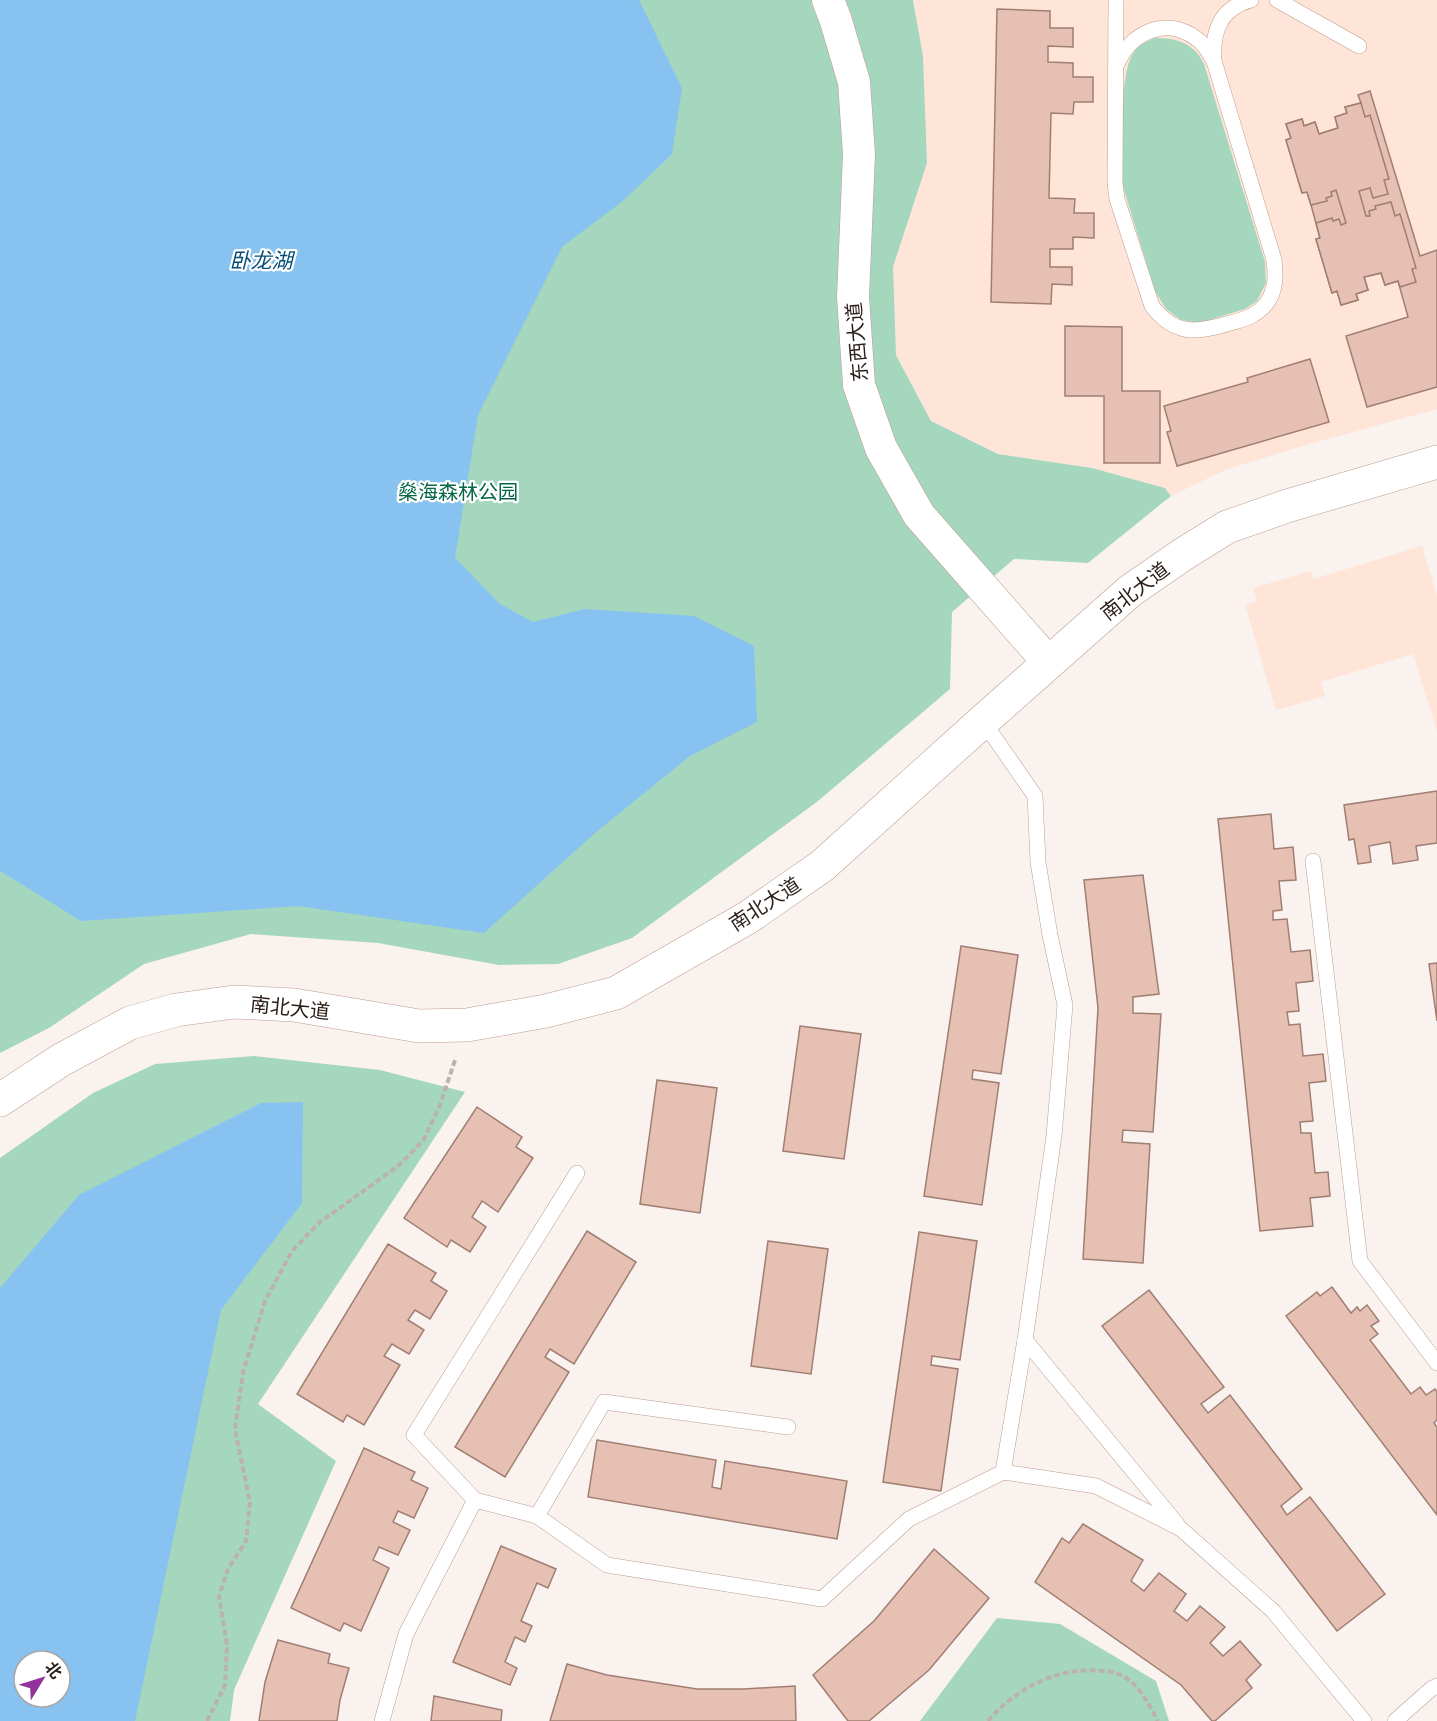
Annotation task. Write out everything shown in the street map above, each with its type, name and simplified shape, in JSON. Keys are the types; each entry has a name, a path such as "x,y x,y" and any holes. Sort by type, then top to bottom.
{"street":[{"name":"东西大道","path":"828,0 854,82 859,154 853,297 859,384 881,448 919,515 1049,663"},
{"name":"南北大道","path":"0,1100 61,1060 130,1023 176,1010 234,1002 284,1005 419,1026 467,1025 546,1011 616,993 726,930 822,866 1130,591 1227,527 1287,506 1437,462"}],"lane":[{"path":"1116,0 1115,183 1117,199 1152,306 1160,317 1172,325 1183,329 1205,331 1245,319 1256,313 1267,303 1274,289 1276,278 1274,260 1214,61 1213,42 1218,26 1229,13 1243,2 1251,0"},
{"path":"1277,0 1359,46"},
{"path":"1115,68 1121,55 1137,37 1161,27 1174,28 1198,39 1214,61"},
{"path":"983,721 1035,796 1038,862 1065,1005 1054,1136 1025,1340 1003,1473"},
{"path":"1313,861 1360,1261 1437,1363"},
{"path":"578,1173 414,1435 475,1500 537,1516 607,1565 822,1599 909,1519 1003,1473 1096,1486 1181,1529"},
{"path":"1025,1340 1181,1529 1273,1611 1364,1721"},
{"path":"537,1516 604,1402 788,1427"},
{"path":"382,1721 405,1634 475,1500"},
{"path":"1395,1721 1437,1686"}],"path":[{"path":"207,1721 225,1684 227,1645 219,1596 228,1569 246,1541 250,1503 235,1429 243,1372 265,1301 292,1251 320,1221 397,1167 423,1141 440,1105 467,1025"},
{"path":"988,1721 998,1709 1030,1687 1061,1673 1087,1669 1117,1673 1140,1689 1158,1721"}],"shaded area":[{"path":"913,0 1437,0 1437,409 1225,470 1171,496 1165,488 1092,468 998,454 931,421 896,354 893,267 927,163 923,56"},
{"path":"1422,546 1437,596 1437,731 1413,654 1321,682 1325,696 1276,710 1245,605 1257,601 1253,588 1311,571 1313,579"}],"green space":[{"name":"卧龙湖","path":"0,0 913,0 923,56 927,163 893,267 896,355 931,421 998,454 1092,468 1165,488 1171,496 1088,563 1014,559 952,612 950,689 818,801 632,938 558,964 499,965 378,943 251,934 144,964 49,1028 0,1053"},
{"path":"1155,38 1184,43 1195,51 1204,64 1265,262 1266,283 1257,301 1245,309 1199,323 1181,320 1166,309 1155,291 1122,179 1124,95 1129,64 1137,48"},
{"path":"254,1056 380,1070 465,1092 258,1404 336,1461 234,1690 230,1721 0,1721 0,1158 93,1093 155,1064"},
{"path":"997,1618 1060,1624 1156,1681 1169,1721 920,1721"}],"water":[{"name":"卧龙湖","path":"0,0 639,0 682,88 672,154 623,201 562,247 478,415 455,558 500,604 533,622 585,609 694,616 754,646 757,722 690,756 595,833 484,933 298,906 81,921 0,871"},
{"path":"303,1102 302,1203 221,1310 135,1721 0,1721 0,1288 79,1195 261,1103"}],"building":[{"path":"997,9 1050,11 1050,28 1073,28 1073,47 1048,46 1048,62 1073,63 1073,77 1093,77 1093,102 1074,102 1073,114 1051,113 1049,198 1075,199 1074,213 1094,213 1094,238 1073,237 1073,249 1050,249 1050,267 1072,267 1072,285 1052,284 1051,304 991,302"},
{"path":"1370,91 1420,256 1437,250 1437,387 1367,407 1346,336 1408,317 1398,281 1385,285 1381,273 1364,277 1368,290 1356,294 1358,300 1341,305 1337,291 1332,293 1316,239 1320,238 1311,205 1307,192 1302,193 1286,140 1291,138 1286,124 1302,119 1304,126 1315,122 1319,134 1338,128 1335,117 1347,113 1345,107 1361,103 1358,95"},
{"path":"1361,103 1365,117 1370,115 1389,179 1384,180 1388,194 1373,198 1370,188 1359,191 1366,216 1370,216 1369,211 1376,209 1375,206 1391,202 1395,216 1400,214 1416,268 1412,269 1416,282 1400,287 1398,281 1385,285 1381,273 1364,277 1368,290 1356,294 1358,300 1341,305 1337,291 1332,293 1316,239 1320,238 1316,223 1332,218 1333,221 1339,219 1341,225 1346,223 1336,190 1331,192 1332,196 1326,198 1327,201 1311,205 1307,192 1302,193 1286,140 1291,138 1286,124 1302,119 1304,126 1315,122 1319,134 1338,128 1335,117 1347,113 1345,107"},
{"path":"1065,326 1122,327 1122,391 1160,391 1160,463 1104,463 1104,396 1065,396"},
{"path":"1310,359 1329,422 1177,466 1167,432 1171,431 1164,406 1248,382 1247,378"},
{"path":"1437,791 1437,843 1416,846 1418,860 1393,864 1390,842 1369,846 1371,862 1358,864 1354,839 1349,840 1344,805"},
{"path":"1271,814 1274,849 1293,847 1296,880 1279,881 1282,910 1273,911 1273,920 1287,919 1291,952 1310,950 1313,981 1296,983 1299,1011 1287,1012 1289,1025 1300,1024 1303,1056 1323,1054 1326,1081 1309,1083 1313,1121 1300,1122 1301,1133 1311,1133 1315,1173 1328,1172 1330,1196 1310,1198 1313,1226 1260,1231 1218,819"},
{"path":"1143,875 1159,994 1133,997 1133,1013 1161,1014 1153,1132 1123,1130 1122,1142 1150,1144 1143,1263 1083,1259 1098,1008 1084,880"},
{"path":"961,946 1018,955 1001,1074 973,1070 972,1079 999,1083 982,1205 924,1196"},
{"path":"1437,963 1437,1021 1429,964"},
{"path":"800,1026 861,1034 844,1159 783,1151"},
{"path":"657,1080 717,1088 700,1213 640,1204"},
{"path":"477,1107 522,1137 516,1147 533,1158 498,1212 482,1201 472,1217 486,1227 470,1252 451,1240 447,1247 404,1218"},
{"path":"587,1231 636,1262 574,1364 550,1349 545,1357 569,1372 505,1477 455,1447"},
{"path":"919,1232 977,1241 960,1360 932,1356 931,1365 958,1369 941,1491 883,1482"},
{"path":"768,1241 828,1249 811,1374 751,1366"},
{"path":"388,1244 436,1273 431,1281 447,1291 430,1319 415,1310 408,1320 424,1330 409,1354 392,1344 384,1356 400,1365 364,1425 347,1415 343,1422 297,1394"},
{"path":"1332,1287 1351,1313 1357,1307 1360,1311 1367,1305 1379,1321 1371,1326 1378,1334 1370,1340 1411,1394 1420,1387 1426,1395 1435,1389 1437,1392 1437,1420 1434,1423 1437,1427 1437,1515 1286,1316 1317,1292 1320,1296"},
{"path":"1149,1290 1224,1387 1201,1404 1208,1413 1230,1395 1302,1489 1281,1506 1287,1515 1310,1497 1385,1594 1337,1631 1102,1326"},
{"path":"597,1440 716,1460 712,1487 721,1489 725,1461 847,1481 837,1539 588,1497"},
{"path":"364,1448 415,1472 411,1480 428,1488 414,1518 398,1511 393,1522 410,1530 398,1555 379,1547 373,1560 389,1568 361,1631 344,1623 340,1631 291,1608"},
{"path":"1083,1524 1143,1560 1131,1581 1144,1591 1159,1573 1186,1594 1174,1611 1187,1621 1200,1606 1225,1627 1210,1643 1223,1656 1240,1641 1261,1665 1246,1680 1252,1688 1215,1721 1212,1721 1181,1685 1035,1582 1062,1538 1069,1543"},
{"path":"501,1546 556,1569 548,1588 537,1583 521,1621 532,1626 525,1642 515,1637 505,1662 517,1668 510,1685 453,1662"},
{"path":"934,1549 989,1598 929,1670 869,1721 848,1721 813,1675 874,1621"},
{"path":"278,1640 330,1654 328,1663 349,1668 337,1721 259,1721 265,1682"},
{"path":"567,1664 607,1675 697,1689 795,1686 796,1721 550,1721"},
{"path":"434,1696 502,1710 501,1721 431,1721"}],"park label":[{"name":"燊海森林公园","path":"458,492"}]}
